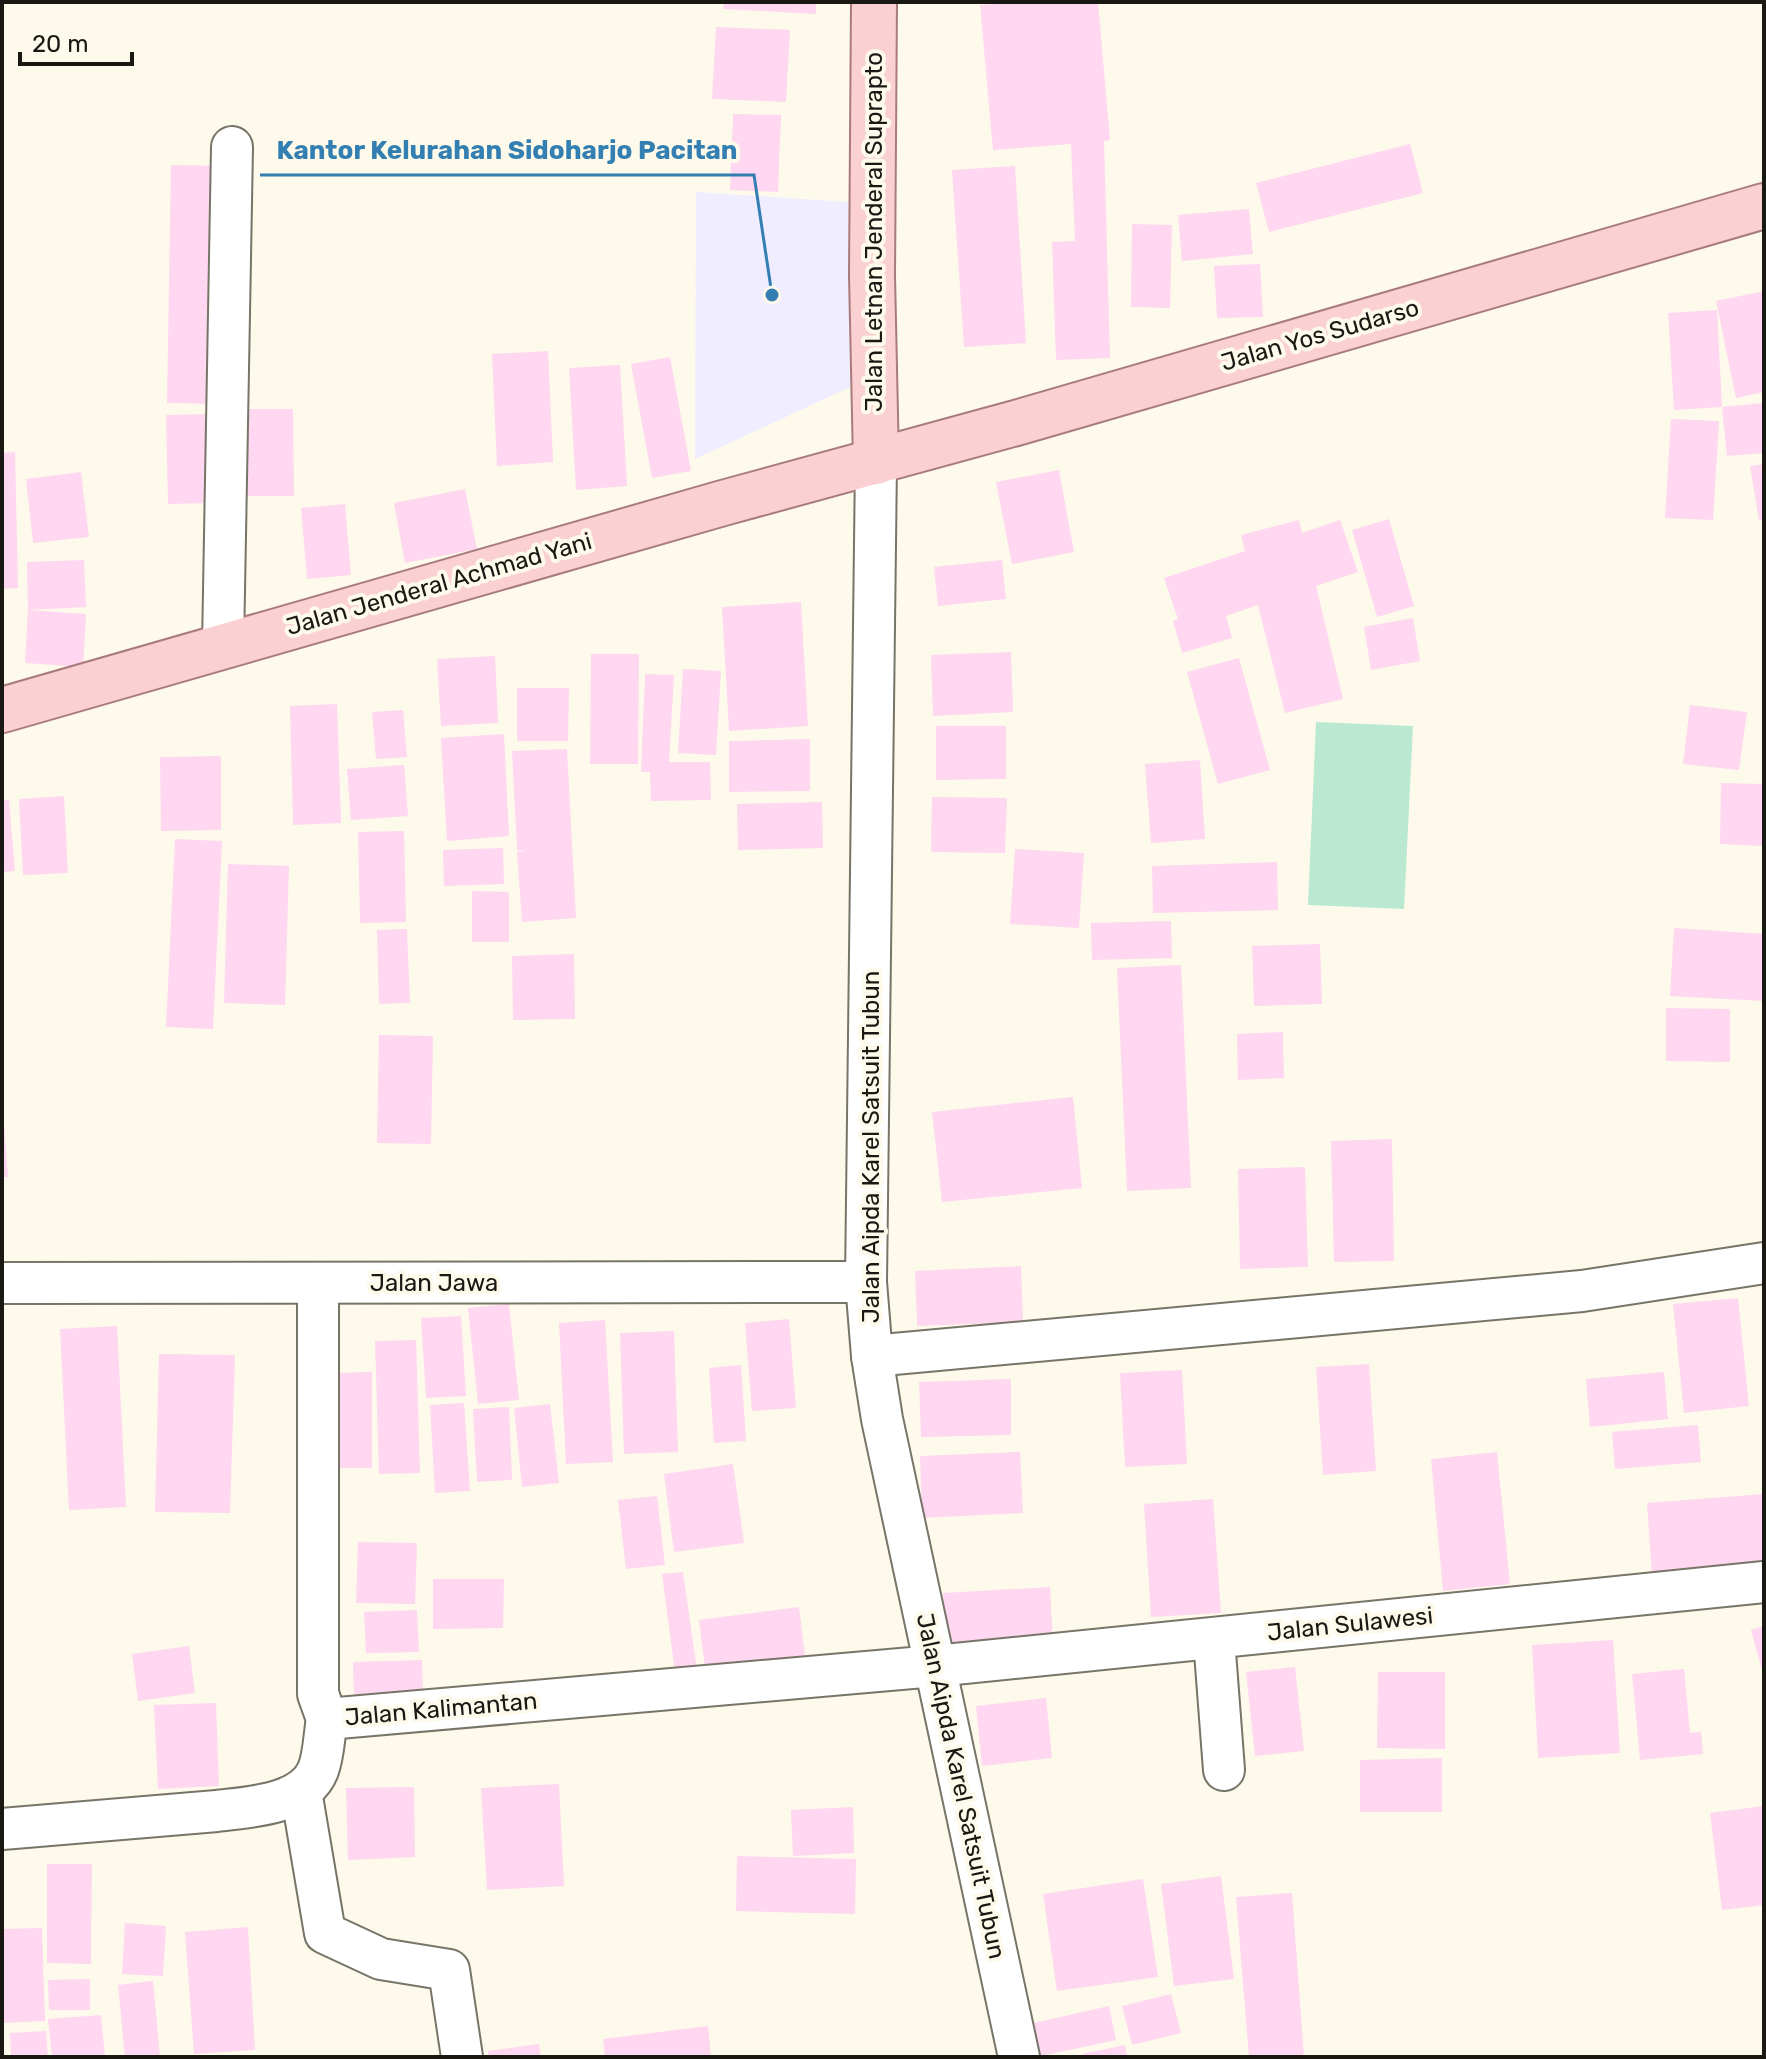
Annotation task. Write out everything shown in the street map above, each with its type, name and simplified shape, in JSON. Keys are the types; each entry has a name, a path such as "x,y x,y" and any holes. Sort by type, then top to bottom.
{"main road":[{"name":"Jalan Letnan Jenderal Suprapto","path":"874,2 872,275 876,462"},
{"name":"Jalan Yos Sudarso","path":"876,462 1764,206"},
{"name":"Jalan Jenderal Achmad Yani","path":"2,710 876,462"}],"street":[{"path":"223,646 232,147"},
{"name":"Jalan Aipda Karel Satsuit Tubun","path":"876,462 866,1282 872,1356 882,1419 1019,2057"},
{"path":"872,1356 1582,1291 1764,1263"},
{"name":"Jalan Jawa","path":"2,1283 866,1282"},
{"path":"318,1283 318,1694 327,1719"},
{"name":"Jalan Sulawesi","path":"935,1666 1764,1582"},
{"path":"1214,1639 1224,1770"},
{"name":"Jalan Kalimantan","path":"301,1791 320,1767 327,1719 935,1666"},
{"path":"2,1829 240,1808 301,1791 325,1933 381,1959 449,1970 462,2057"}],"shaded area":[{"path":"696,192 848,202 850,387 695,459"}],"green space":[{"path":"1316,722 1413,726 1404,909 1308,905"}],"building":[{"path":"724,2 816,2 816,14 723,9"},
{"path":"1098,2 1110,140 1104,141 1110,358 1056,360 1052,242 1075,241 1071,144 993,150 980,5"},
{"path":"716,27 790,30 786,102 712,99"},
{"path":"733,114 781,115 778,192 730,190"},
{"path":"1410,144 1423,193 1269,232 1256,183"},
{"path":"171,165 224,166 219,404 167,403"},
{"path":"1015,166 1026,343 964,347 952,170"},
{"path":"1249,209 1253,254 1182,261 1178,215"},
{"path":"1132,224 1172,225 1170,308 1131,307"},
{"path":"1260,264 1263,317 1217,318 1214,266"},
{"path":"1764,291 1764,392 1736,398 1716,301"},
{"path":"1717,310 1722,407 1674,410 1668,313"},
{"path":"548,351 553,462 497,466 492,354"},
{"path":"670,357 691,471 652,478 631,364"},
{"path":"620,365 627,486 576,490 569,368"},
{"path":"1764,403 1764,453 1727,456 1722,407"},
{"path":"232,409 293,409 294,496 232,496"},
{"path":"214,414 215,503 168,504 166,415"},
{"path":"1671,419 1719,421 1713,520 1665,518"},
{"path":"15,452 18,588 2,589 2,453"},
{"path":"1764,464 1764,520 1759,520 1750,466"},
{"path":"1059,470 1074,552 1012,564 996,482"},
{"path":"81,472 89,537 33,543 26,479"},
{"path":"465,489 477,549 405,563 394,503"},
{"path":"345,504 351,575 307,579 301,508"},
{"path":"1389,519 1414,606 1377,617 1352,530"},
{"path":"1299,520 1302,533 1340,520 1358,572 1316,586 1343,699 1285,713 1258,605 1226,616 1232,638 1182,653 1173,621 1178,619 1164,578 1245,551 1241,535"},
{"path":"84,560 86,607 28,610 27,562"},
{"path":"1002,560 1006,599 938,606 934,567"},
{"path":"801,602 808,726 729,731 722,607"},
{"path":"28,610 86,614 83,667 25,663"},
{"path":"1413,618 1420,661 1371,670 1364,627"},
{"path":"1011,652 1013,712 933,716 931,655"},
{"path":"591,654 639,654 638,764 590,764"},
{"path":"495,656 498,723 441,726 437,659"},
{"path":"1239,658 1270,770 1218,784 1187,672"},
{"path":"683,669 721,671 716,755 678,753"},
{"path":"645,674 674,675 669,762 710,762 711,800 651,801 650,772 641,772"},
{"path":"517,688 569,688 568,741 517,741"},
{"path":"337,704 341,823 293,825 290,706"},
{"path":"1690,705 1747,712 1739,770 1683,764"},
{"path":"403,710 407,757 376,759 372,712"},
{"path":"936,726 1006,726 1006,779 936,780"},
{"path":"504,734 509,836 447,841 441,738"},
{"path":"810,739 810,791 729,792 729,741"},
{"path":"567,749 576,918 522,922 517,852 526,851 517,850 512,751"},
{"path":"221,756 221,830 161,831 160,757"},
{"path":"1200,760 1205,839 1151,843 1145,764"},
{"path":"404,765 408,816 351,820 347,769"},
{"path":"1721,783 1764,784 1764,846 1720,844"},
{"path":"64,796 68,873 23,875 19,799"},
{"path":"932,797 1007,798 1005,853 931,852"},
{"path":"2,800 9,800 15,871 2,872"},
{"path":"822,802 823,848 738,850 737,804"},
{"path":"404,831 406,922 360,923 358,832"},
{"path":"175,839 222,841 213,1029 166,1027"},
{"path":"503,848 504,884 444,886 443,850"},
{"path":"1015,849 1084,853 1079,928 1010,924"},
{"path":"1277,862 1278,910 1153,913 1152,866"},
{"path":"228,864 289,866 285,1005 224,1003"},
{"path":"472,891 509,892 509,942 472,942"},
{"path":"1171,921 1172,958 1092,960 1091,923"},
{"path":"1674,928 1764,934 1764,1001 1670,996"},
{"path":"407,929 410,1003 379,1004 377,930"},
{"path":"1320,944 1322,1004 1254,1006 1252,946"},
{"path":"574,954 575,1019 513,1020 512,956"},
{"path":"1181,965 1191,1188 1127,1191 1117,968"},
{"path":"1666,1008 1730,1009 1730,1062 1666,1061"},
{"path":"1283,1032 1284,1078 1238,1080 1237,1034"},
{"path":"379,1035 433,1036 431,1144 377,1143"},
{"path":"1073,1097 1082,1188 942,1202 932,1112"},
{"path":"4,1123 8,1177 2,1177"},
{"path":"1392,1139 1394,1261 1334,1262 1331,1141"},
{"path":"1305,1167 1308,1267 1240,1269 1238,1169"},
{"path":"1021,1266 1023,1322 917,1326 915,1271"},
{"path":"1738,1298 1749,1406 1684,1413 1673,1304"},
{"path":"509,1304 519,1400 478,1404 468,1308"},
{"path":"461,1316 466,1396 426,1398 421,1318"},
{"path":"789,1319 796,1408 752,1411 745,1323"},
{"path":"605,1320 613,1462 566,1464 559,1323"},
{"path":"117,1326 126,1507 69,1510 60,1329"},
{"path":"674,1331 678,1452 624,1454 620,1333"},
{"path":"416,1340 420,1473 379,1474 375,1341"},
{"path":"159,1354 235,1355 230,1513 155,1512"},
{"path":"1369,1364 1376,1471 1323,1475 1316,1367"},
{"path":"741,1365 746,1441 714,1443 709,1368"},
{"path":"1182,1370 1187,1464 1125,1467 1120,1373"},
{"path":"372,1372 372,1468 329,1468 329,1373"},
{"path":"1664,1372 1668,1419 1590,1427 1586,1379"},
{"path":"1011,1379 1011,1435 921,1437 919,1382"},
{"path":"464,1403 470,1491 435,1493 430,1405"},
{"path":"550,1404 559,1483 522,1487 514,1408"},
{"path":"509,1407 512,1480 477,1482 473,1409"},
{"path":"1698,1425 1701,1462 1615,1469 1612,1432"},
{"path":"1020,1452 1023,1513 922,1518 920,1456"},
{"path":"1497,1452 1510,1584 1443,1591 1431,1459"},
{"path":"733,1464 744,1543 674,1552 664,1474"},
{"path":"1764,1494 1764,1568 1652,1576 1647,1503"},
{"path":"657,1496 665,1565 626,1569 618,1500"},
{"path":"1213,1499 1221,1613 1151,1617 1144,1504"},
{"path":"358,1542 417,1543 415,1604 356,1603"},
{"path":"683,1572 698,1677 676,1680 662,1574"},
{"path":"433,1579 504,1579 503,1628 433,1629"},
{"path":"1050,1587 1053,1641 946,1648 943,1593"},
{"path":"799,1607 806,1665 706,1677 699,1620"},
{"path":"417,1610 419,1652 366,1653 364,1612"},
{"path":"1764,1626 1764,1674 1763,1674 1751,1630"},
{"path":"1613,1640 1620,1753 1538,1758 1532,1645"},
{"path":"189,1646 195,1693 138,1701 132,1654"},
{"path":"422,1660 423,1697 354,1700 353,1662"},
{"path":"1295,1667 1304,1751 1255,1756 1246,1672"},
{"path":"1684,1669 1690,1733 1701,1732 1703,1754 1640,1760 1632,1674"},
{"path":"1378,1672 1445,1672 1445,1749 1377,1748"},
{"path":"1046,1698 1052,1758 982,1766 976,1706"},
{"path":"216,1703 219,1786 158,1789 154,1705"},
{"path":"1442,1758 1442,1812 1360,1812 1360,1760"},
{"path":"559,1784 564,1886 487,1890 481,1788"},
{"path":"414,1787 415,1857 348,1860 346,1788"},
{"path":"1764,1806 1764,1905 1722,1910 1710,1813"},
{"path":"853,1807 854,1853 793,1856 791,1810"},
{"path":"737,1856 856,1859 855,1914 736,1911"},
{"path":"47,1864 92,1864 91,1964 47,1963"},
{"path":"1221,1876 1234,1979 1174,1986 1161,1884"},
{"path":"1143,1879 1158,1977 1057,1991 1043,1894"},
{"path":"1292,1893 1304,2057 1249,2057 1236,1897"},
{"path":"125,1923 166,1926 163,1976 122,1974"},
{"path":"248,1927 255,2050 194,2054 185,1932"},
{"path":"42,1928 45,2021 2,2023 2,1929"},
{"path":"90,1979 90,2010 49,2010 48,1980"},
{"path":"153,1981 160,2057 125,2057 118,1985"},
{"path":"1171,1994 1181,2033 1132,2045 1122,2006"},
{"path":"1109,2006 1116,2040 1041,2056 1034,2023"},
{"path":"101,2015 105,2057 52,2057 48,2019"},
{"path":"708,2026 711,2057 605,2057 603,2039"},
{"path":"46,2031 48,2057 11,2057 10,2033"},
{"path":"539,2044 541,2057 488,2057 488,2051"},
{"path":"1125,2045 1127,2057 1083,2057 1082,2054"}],"place":[{"name":"Kantor Kelurahan Sidoharjo Pacitan","path":"772,295"}]}
